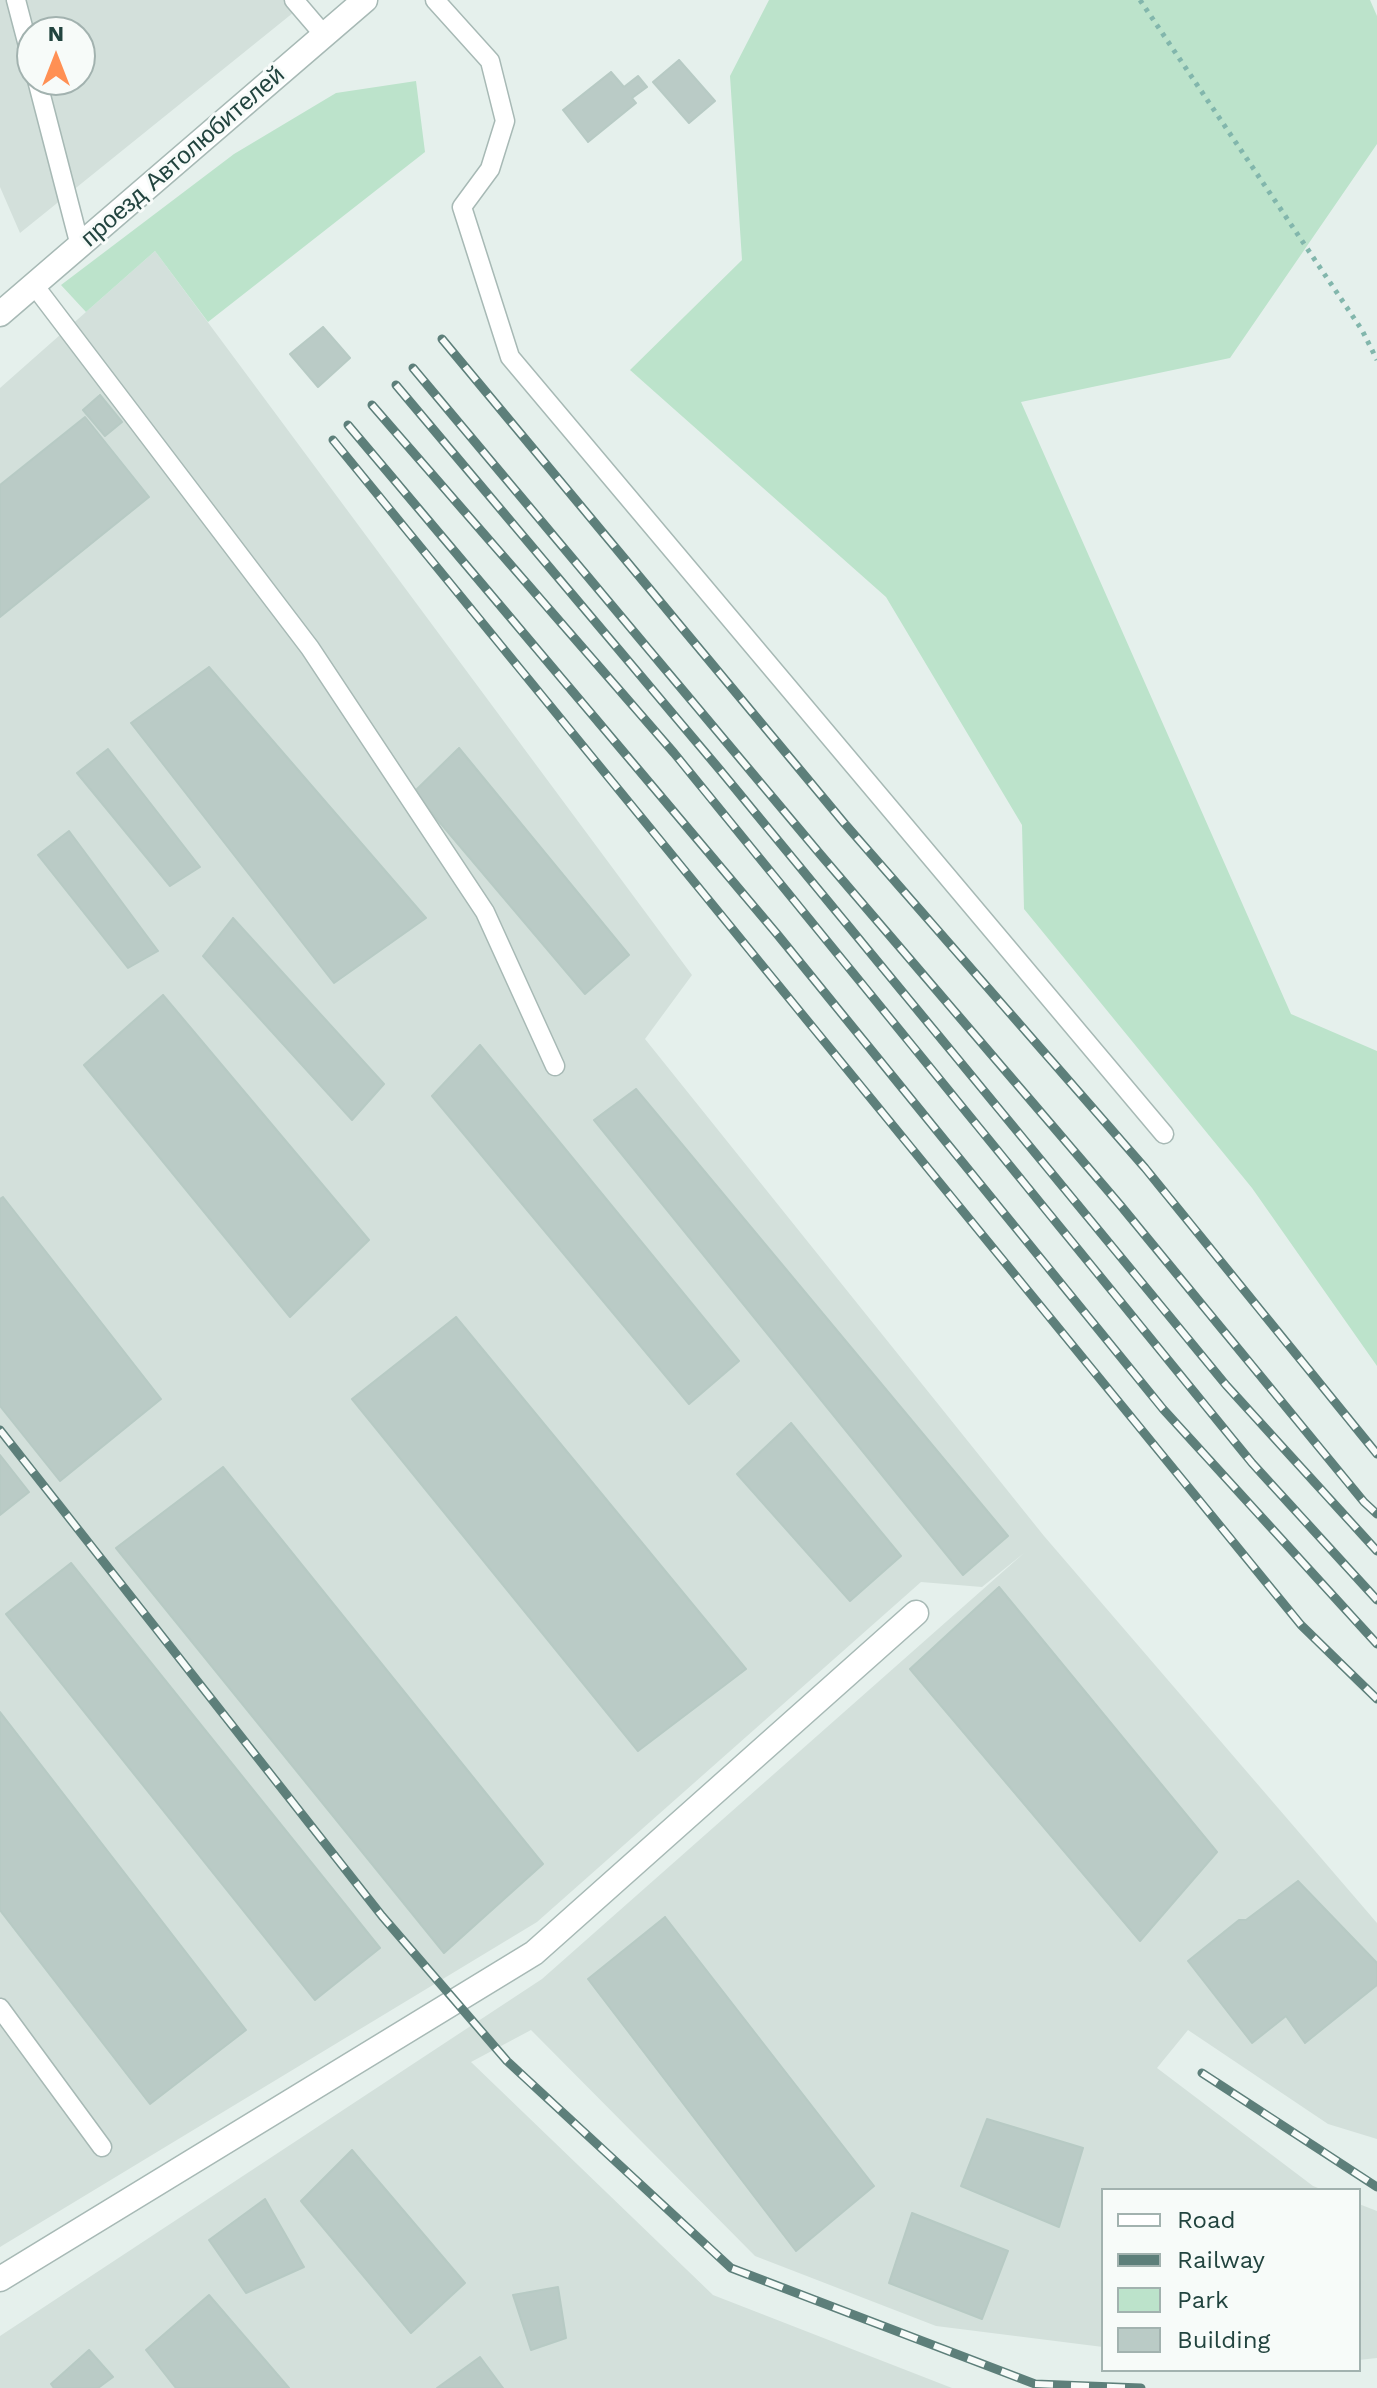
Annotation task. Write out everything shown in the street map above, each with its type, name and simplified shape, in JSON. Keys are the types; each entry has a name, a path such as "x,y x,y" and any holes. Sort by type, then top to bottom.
{"street":[{"name":"проезд Автолюбителей","path":"0,314 365,0"},
{"path":"0,2279 534,1953 916,1613"}],"lane":[{"path":"294,0 324,35"},
{"path":"435,0 490,61 505,121 490,169 462,207 510,357 1164,1134"},
{"path":"41,96 80,246"},
{"path":"34,285 310,648 485,912 555,1066"},
{"path":"0,2008 102,2147"}],"path":[{"path":"1140,0 1362,330 1377,360"}],"shaded area":[{"path":"0,0 309,0 20,233 0,187"},
{"path":"155,251 692,975 645,1039 1044,1536 1377,1923 1377,2139 1328,2124 1188,2030 1157,2068 1318,2188 1101,2188 1101,2347 936,2326 755,2256 531,2030 471,2062 713,2295 952,2388 0,2388 0,2336 542,1979 1024,1553 982,1587 921,1582 537,1922 0,2247 0,388"},
{"path":"1361,2205 1377,2211 1377,2358 1361,2360"}],"green space":[{"path":"769,0 1370,0 1377,16 1377,144 1230,358 1021,402 1291,1014 1377,1051 1377,1366 1252,1188 1024,909 1022,825 886,597 630,370 742,260 730,76"},
{"path":"416,81 425,152 208,322 155,251 86,312 61,285 234,154 336,93"}],"building":[{"path":"679,60 715,101 689,123 653,82"},
{"path":"611,72 624,87 638,76 647,87 632,98 636,103 588,142 563,110"},
{"path":"323,327 350,358 318,387 290,354"},
{"path":"100,395 122,422 105,436 83,410"},
{"path":"85,417 149,497 0,617 0,485"},
{"path":"209,667 426,918 334,983 131,723"},
{"path":"459,748 629,955 585,994 414,792"},
{"path":"108,749 200,867 170,886 77,773"},
{"path":"69,831 158,951 128,968 38,855"},
{"path":"233,918 384,1084 352,1120 203,956"},
{"path":"163,995 369,1240 290,1317 84,1065"},
{"path":"480,1045 739,1361 689,1404 432,1096"},
{"path":"636,1089 1008,1536 963,1575 594,1120"},
{"path":"3,1197 161,1399 60,1481 0,1406 0,1199"},
{"path":"456,1317 746,1669 638,1751 352,1399"},
{"path":"791,1423 901,1556 850,1601 737,1474"},
{"path":"0,1455 29,1492 0,1515"},
{"path":"223,1467 543,1864 444,1953 116,1548"},
{"path":"71,1563 380,1948 315,2000 6,1614"},
{"path":"999,1587 1217,1852 1140,1941 910,1669"},
{"path":"0,1712 246,2030 150,2104 0,1910"},
{"path":"1298,1881 1377,1963 1377,1985 1305,2043 1286,2016 1252,2043 1188,1961 1239,1920 1246,1920"},
{"path":"665,1917 874,2186 796,2251 588,1979"},
{"path":"987,2119 1083,2148 1059,2227 961,2186"},
{"path":"352,2150 465,2283 411,2333 301,2201"},
{"path":"265,2199 304,2267 246,2293 209,2240"},
{"path":"912,2213 1008,2251 982,2319 889,2283"},
{"path":"558,2287 566,2338 531,2350 513,2295"},
{"path":"209,2295 289,2388 176,2388 146,2350"},
{"path":"89,2350 113,2377 98,2388 54,2388 51,2384"},
{"path":"480,2357 503,2388 437,2388"}],"railway":[{"path":"442,339 845,824 1145,1168 1377,1454"},
{"path":"413,368 1377,1514"},
{"path":"396,385 720,770 1226,1385 1377,1551"},
{"path":"372,405 674,753 1252,1463 1377,1600"},
{"path":"348,425 777,934 1163,1409 1377,1644"},
{"path":"333,440 1301,1625 1377,1699"},
{"path":"0,1430 382,1916 507,2061 731,2268 1035,2384 1141,2388"},
{"path":"1202,2073 1377,2187"}]}
